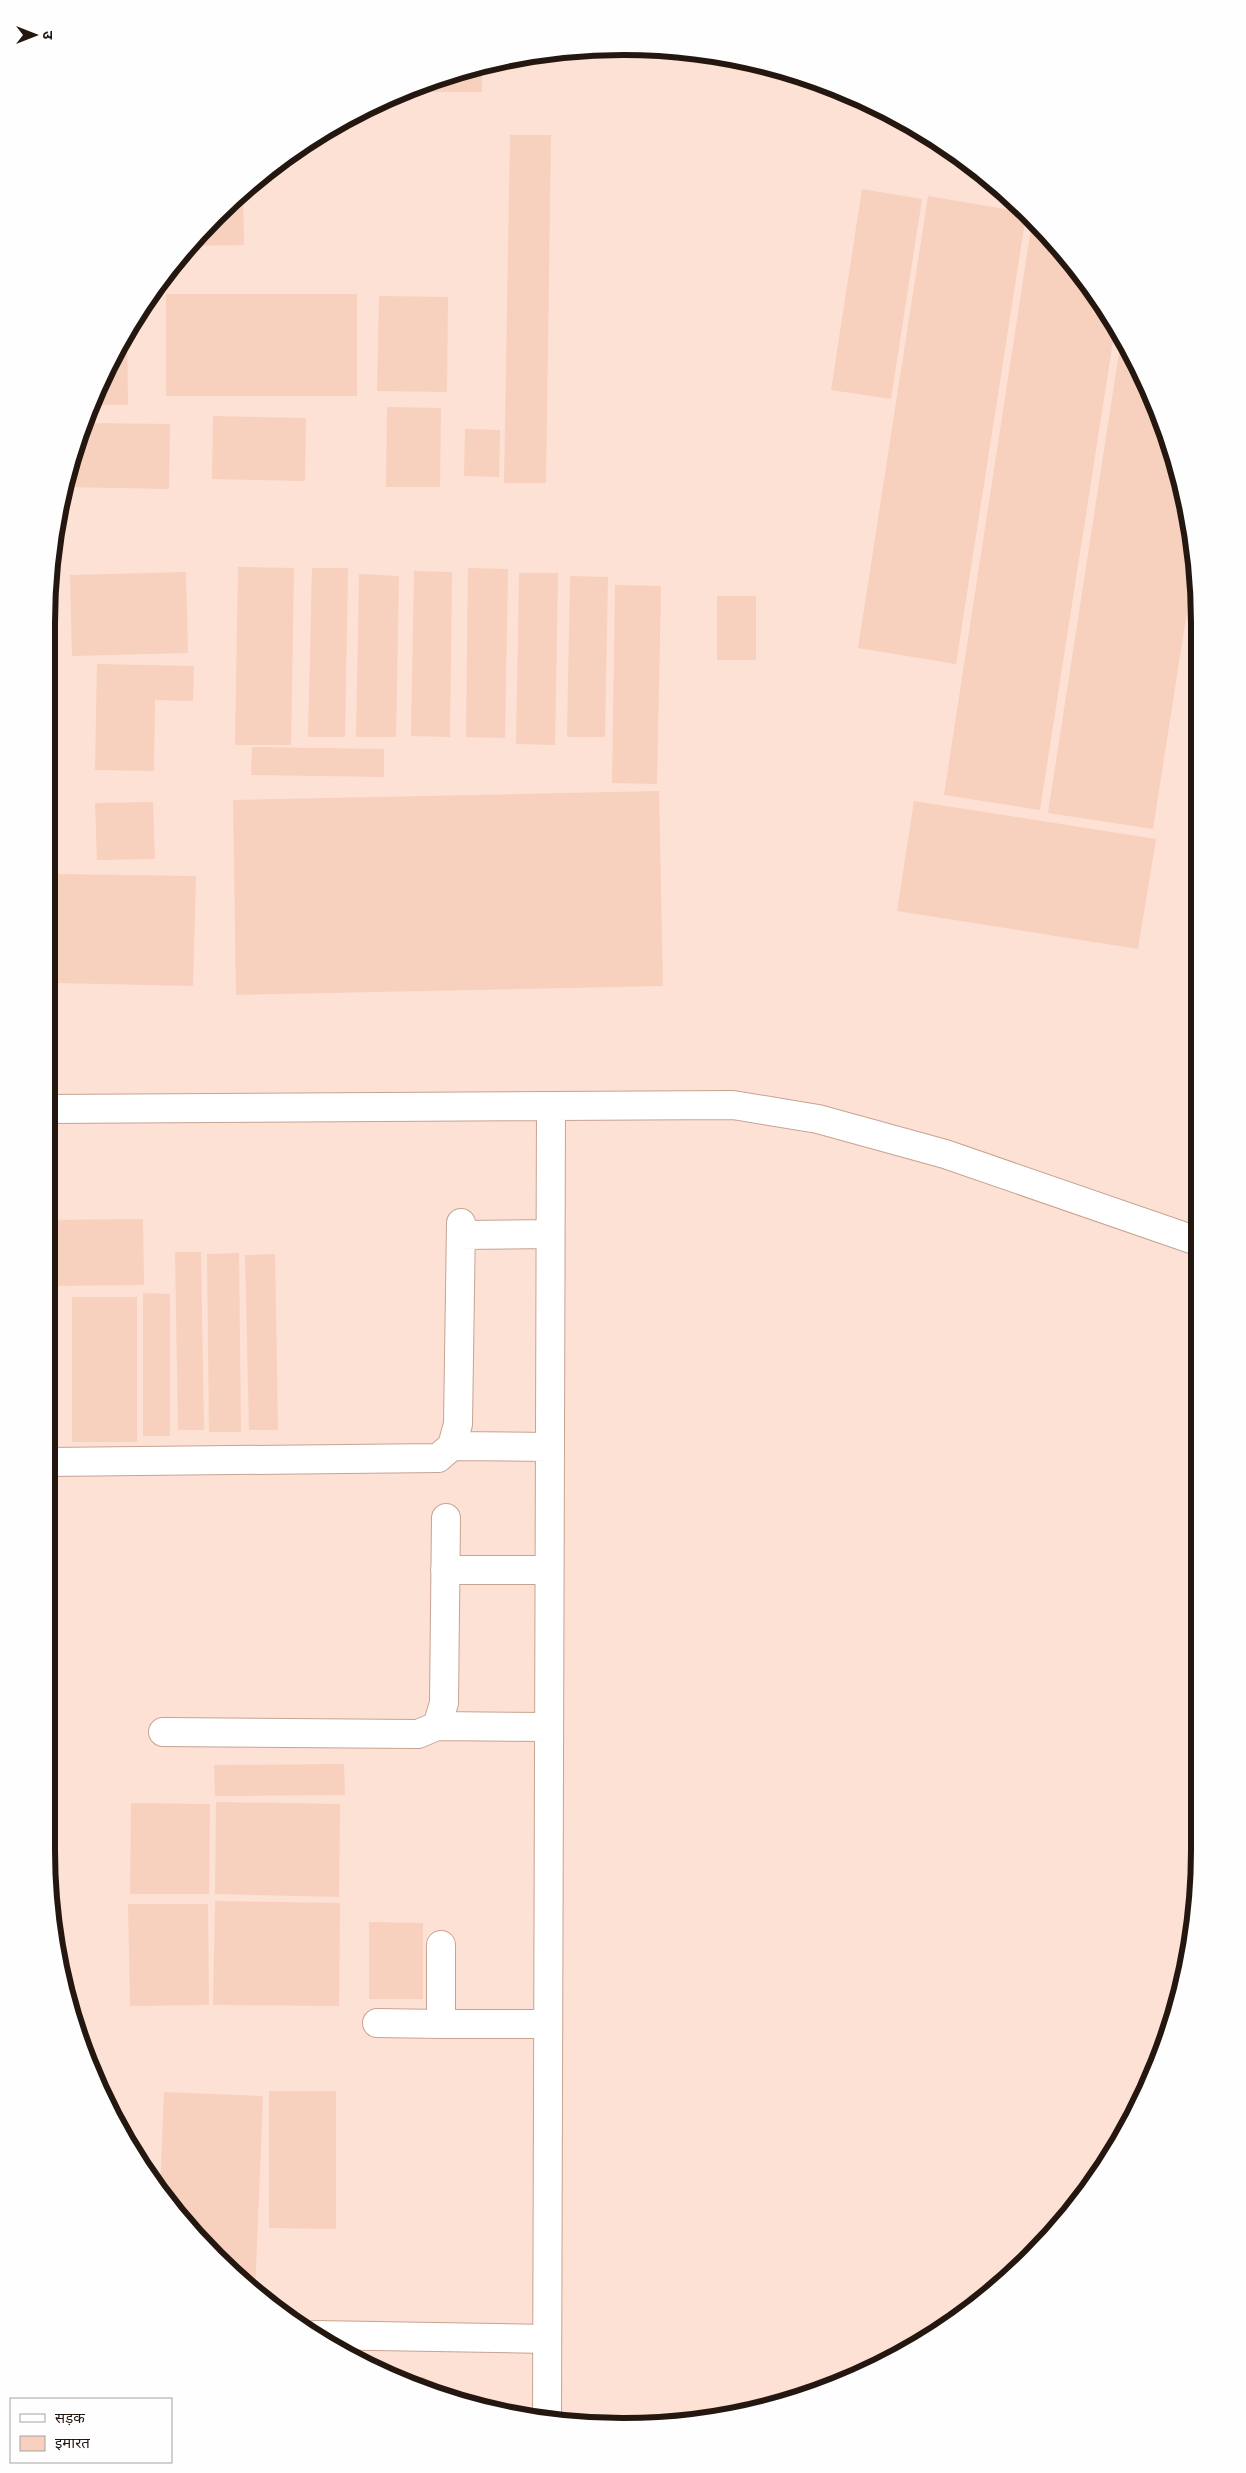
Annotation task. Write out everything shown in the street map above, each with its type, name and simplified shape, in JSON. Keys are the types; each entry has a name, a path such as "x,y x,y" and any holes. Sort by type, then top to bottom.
{"street":[{"path":"55,1109 733,1105 818,1119 946,1154 1191,1240"},
{"path":"546,2413 551,1106"},
{"path":"55,1462 438,1458 452,1446 458,1424 461,1229 550,1234"},
{"path":"452,1446 550,1448"},
{"path":"437,1726 444,1703 446,1518"},
{"path":"445,1570 550,1570"},
{"path":"163,1732 418,1734 437,1726 549,1727"},
{"path":"442,1944 442,2024"},
{"path":"376,2023 548,2024"},
{"path":"328,2335 547,2339"}],"shaded area":[{"path":"623,55 660,56 734,66 770,74 840,98 907,131 969,172 1025,221 1074,277 1115,339 1148,406 1172,476 1186,549 1191,623 1191,1850 1190,1887 1180,1961 1172,1997 1148,2067 1115,2134 1074,2196 1050,2225 1025,2252 969,2301 907,2342 840,2375 806,2388 734,2407 660,2417 586,2417 549,2413 476,2399 406,2375 372,2359 339,2342 277,2301 221,2252 172,2196 131,2134 114,2101 98,2067 74,1997 60,1924 55,1850 55,623 56,586 66,512 74,476 98,406 131,339 151,307 172,277 221,221 277,172 307,151 339,131 406,98 476,74 512,66 586,56"}],"building":[{"path":"482,73 482,92 422,92"},
{"path":"510,135 551,135 546,483 504,483"},
{"path":"862,189 922,199 891,399 831,390"},
{"path":"928,196 1014,210 1025,221 956,664 858,648"},
{"path":"243,200 244,245 198,246"},
{"path":"1031,228 1074,277 1114,337 1040,810 944,795"},
{"path":"166,294 357,294 357,396 166,396"},
{"path":"379,296 448,297 447,392 377,391"},
{"path":"127,346 128,405 98,405"},
{"path":"1120,348 1148,406 1172,476 1186,549 1190,591 1153,829 1048,813"},
{"path":"387,407 441,408 440,487 386,487"},
{"path":"213,416 306,418 305,481 212,479"},
{"path":"91,423 170,424 169,489 72,487"},
{"path":"465,429 500,430 499,477 464,476"},
{"path":"238,567 294,568 291,745 235,745"},
{"path":"312,568 348,568 345,737 308,737"},
{"path":"468,568 508,569 505,738 466,737"},
{"path":"414,571 452,572 450,737 411,736"},
{"path":"186,572 188,653 72,656 70,575"},
{"path":"519,573 558,573 555,745 516,744"},
{"path":"359,574 399,576 396,737 356,737"},
{"path":"570,576 608,577 605,737 567,737"},
{"path":"615,585 661,586 657,784 612,783"},
{"path":"717,596 756,596 756,660 717,660"},
{"path":"97,664 194,666 193,701 155,700 154,771 95,770"},
{"path":"252,747 384,749 384,777 251,775"},
{"path":"659,791 663,986 236,995 233,800"},
{"path":"914,801 1156,839 1138,949 897,911"},
{"path":"153,802 155,859 97,860 95,803"},
{"path":"58,874 196,876 193,986 56,983"},
{"path":"143,1219 144,1285 55,1286 55,1220"},
{"path":"175,1252 201,1252 204,1430 178,1430"},
{"path":"239,1253 241,1432 209,1432 207,1254"},
{"path":"275,1254 278,1430 249,1430 245,1255"},
{"path":"143,1293 170,1294 170,1436 143,1436"},
{"path":"72,1297 137,1297 137,1442 72,1442"},
{"path":"344,1764 345,1795 215,1796 214,1765"},
{"path":"216,1802 340,1804 339,1897 215,1894"},
{"path":"131,1803 210,1804 209,1894 130,1894"},
{"path":"215,1901 340,1903 339,2006 213,2005"},
{"path":"128,1904 208,1904 209,2005 130,2006"},
{"path":"369,1922 423,1923 423,1999 369,1999"},
{"path":"269,2091 336,2091 336,2229 269,2228"},
{"path":"164,2092 263,2096 255,2283 221,2252 196,2225 160,2180"},
{"path":"411,2377 425,2377 425,2382"}]}
